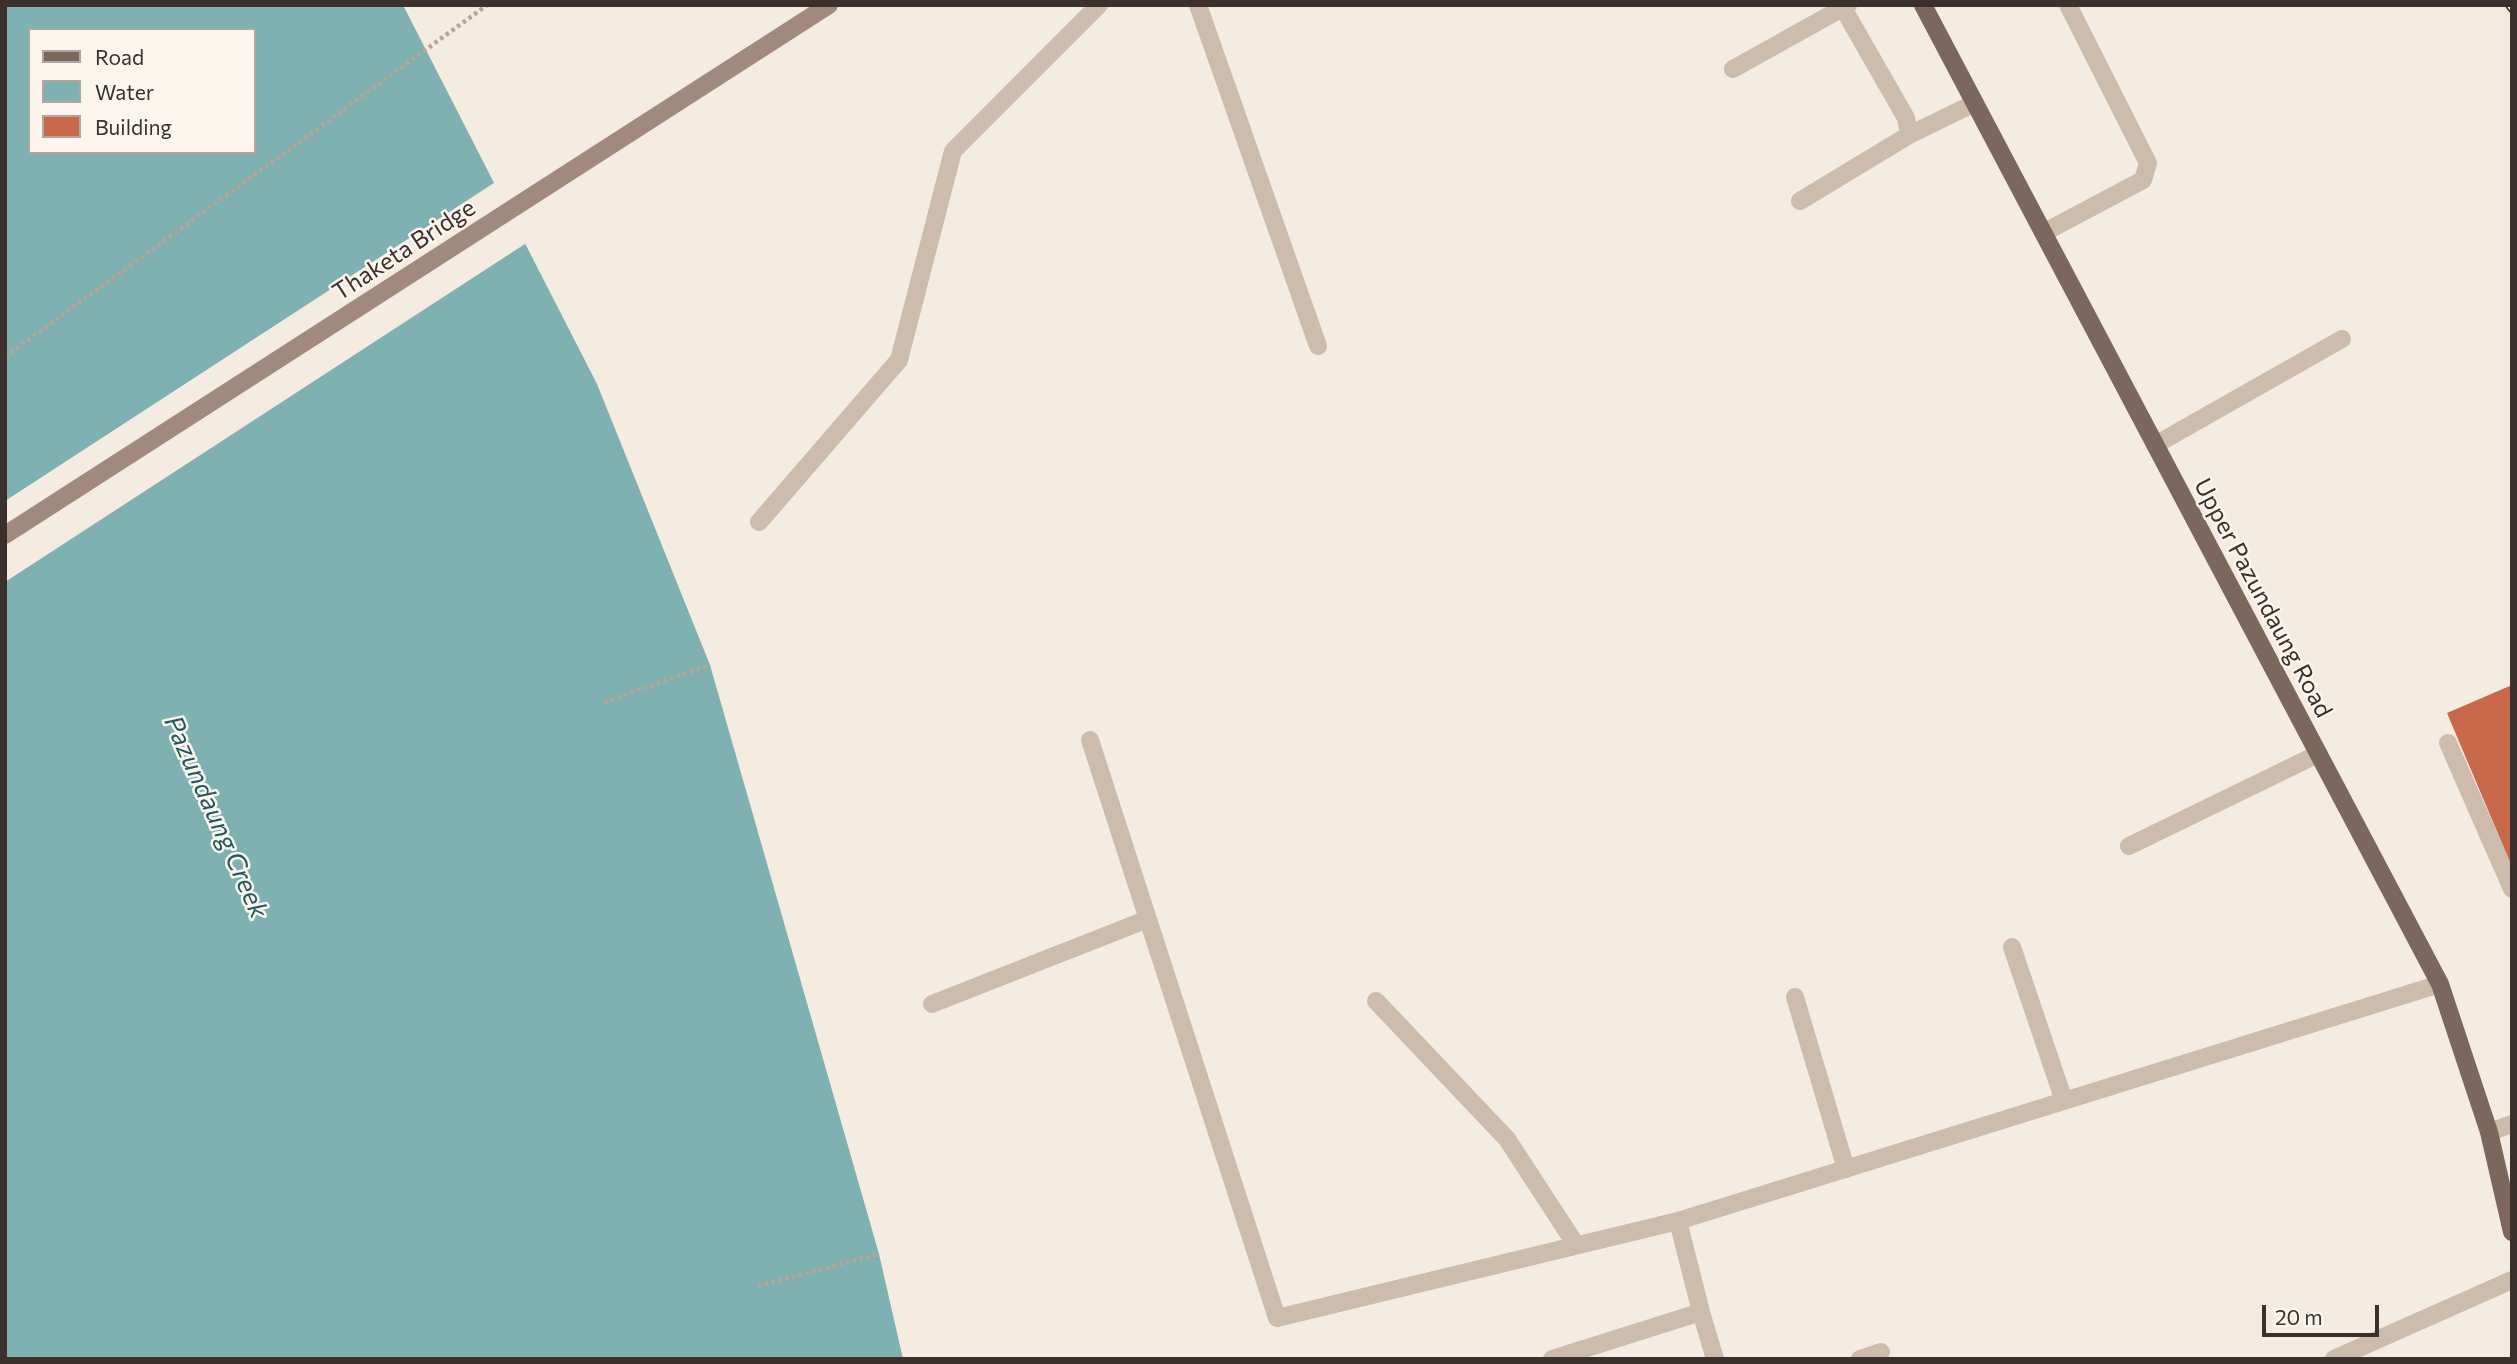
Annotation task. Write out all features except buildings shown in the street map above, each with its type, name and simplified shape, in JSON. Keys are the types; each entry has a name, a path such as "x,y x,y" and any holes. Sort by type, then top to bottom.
{"main road":[{"name":"Thaketa Bridge","path":"5,535 829,5"},
{"name":"Upper Pazundaung Road","path":"1923,5 2440,984 2489,1132 2512,1232"}],"lane":[{"path":"759,522 899,360 953,151 1099,5"},
{"path":"1198,5 1318,346"},
{"path":"2043,233 2143,180 2148,163 2068,5"},
{"path":"1733,69 1845,7 1906,118 1909,135"},
{"path":"1800,201 1909,135 1975,103"},
{"path":"2155,445 2342,339"},
{"path":"1090,740 1277,1318 1678,1221 2440,984"},
{"path":"2448,743 2512,889"},
{"path":"2129,846 2318,754"},
{"path":"932,1004 1148,919"},
{"path":"2012,947 2063,1101"},
{"path":"1795,997 1846,1169"},
{"path":"1376,1001 1507,1139 1576,1245"},
{"path":"2489,1132 2512,1124"},
{"path":"1678,1221 1715,1359"},
{"path":"2334,1359 2512,1280"},
{"path":"1552,1359 1701,1312"},
{"path":"1860,1359 1881,1352"}],"path":[{"path":"5,357 487,5"},
{"path":"604,702 710,665"},
{"path":"758,1286 879,1254"}],"water":[{"name":"Pazundaung Creek","path":"5,5 403,5 597,384 710,665 879,1254 903,1359 5,1359"}],"pier":[{"path":"497,181 528,242 5,582 5,501"}],"railway":[{"path":"2509,5 2512,9"}]}
